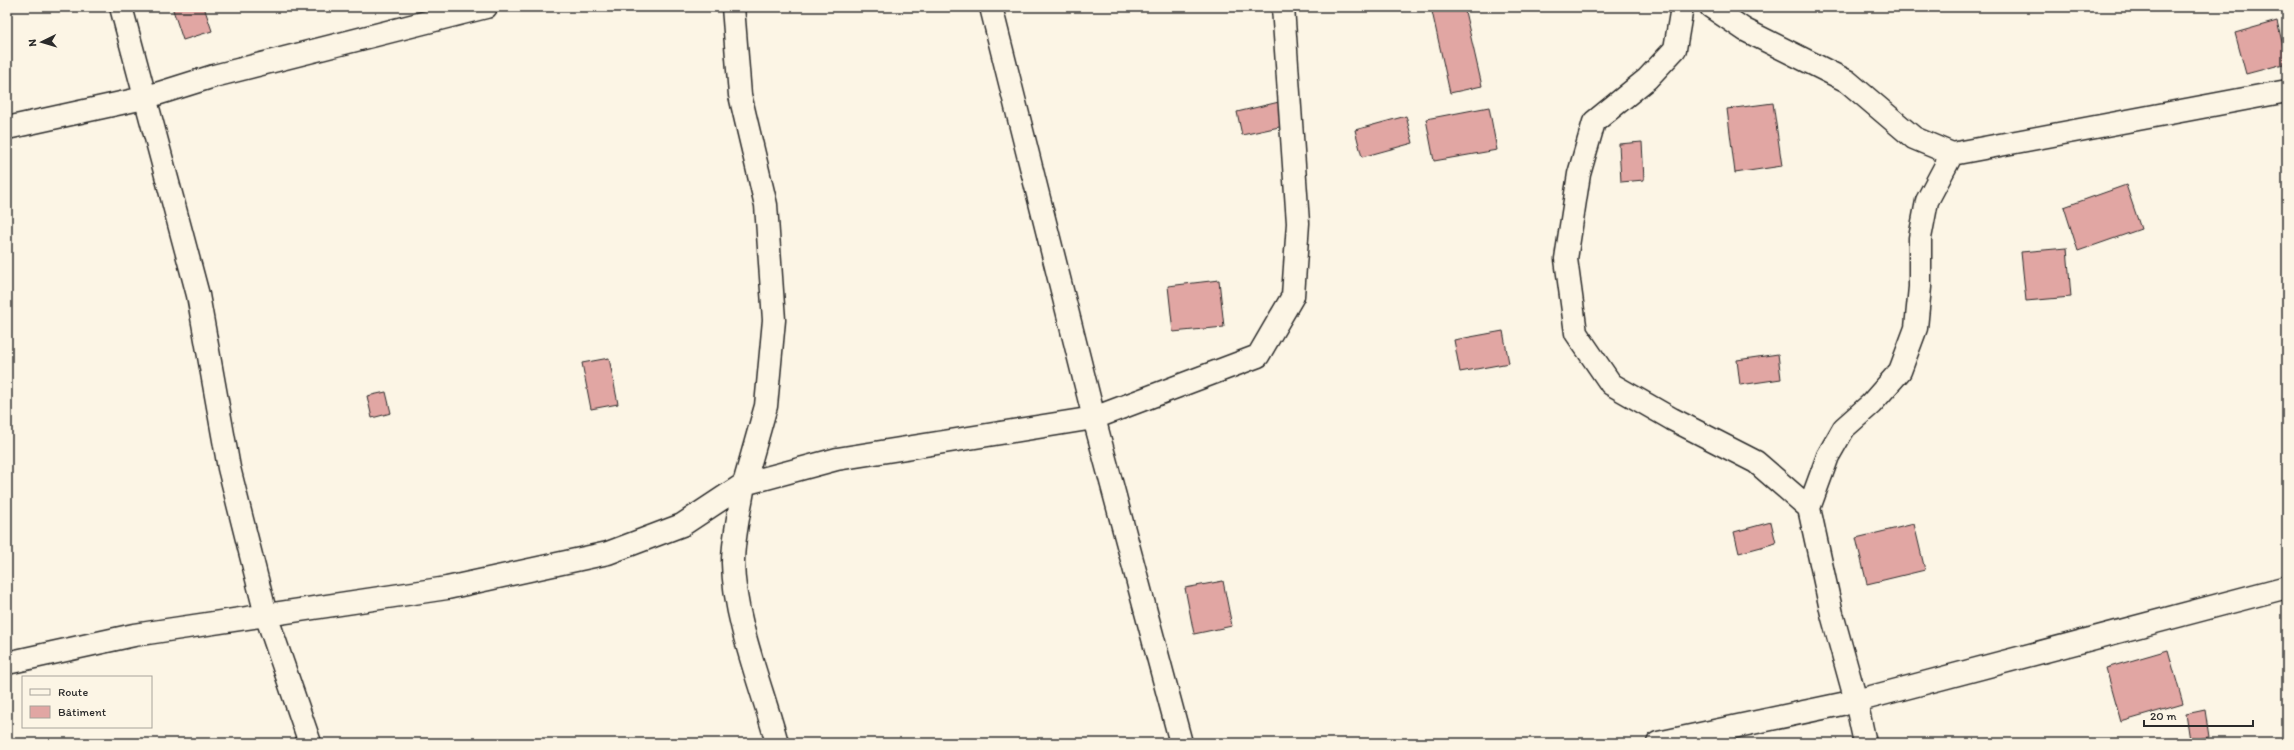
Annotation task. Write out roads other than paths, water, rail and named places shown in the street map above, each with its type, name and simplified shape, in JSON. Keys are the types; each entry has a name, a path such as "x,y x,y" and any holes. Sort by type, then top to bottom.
{"street":[{"path":"121,7 144,98 198,295 229,468 266,615 310,743"},
{"path":"7,128 144,98 214,76 486,7"},
{"path":"733,7 740,95 766,205 774,320 766,406 744,484 733,563 740,616 777,743"},
{"path":"991,7 1094,418 1181,743"},
{"path":"7,663 134,635 447,588 608,553 682,525 744,484 837,459 1094,418 1258,356 1293,296 1298,223 1283,7"},
{"path":"1682,7 1675,49 1647,79 1594,122 1579,174 1566,259 1576,333 1611,384 1672,420 1756,462 1810,508"},
{"path":"1711,7 1745,30 1847,81 1914,138 1952,154 2287,91"},
{"path":"1865,743 1856,701 1832,614 1810,508 1828,456 1844,428 1871,404 1900,371 1916,328 1920,287 1920,238 1927,201 1952,154"},
{"path":"1658,743 1856,701 2287,587"}]}
